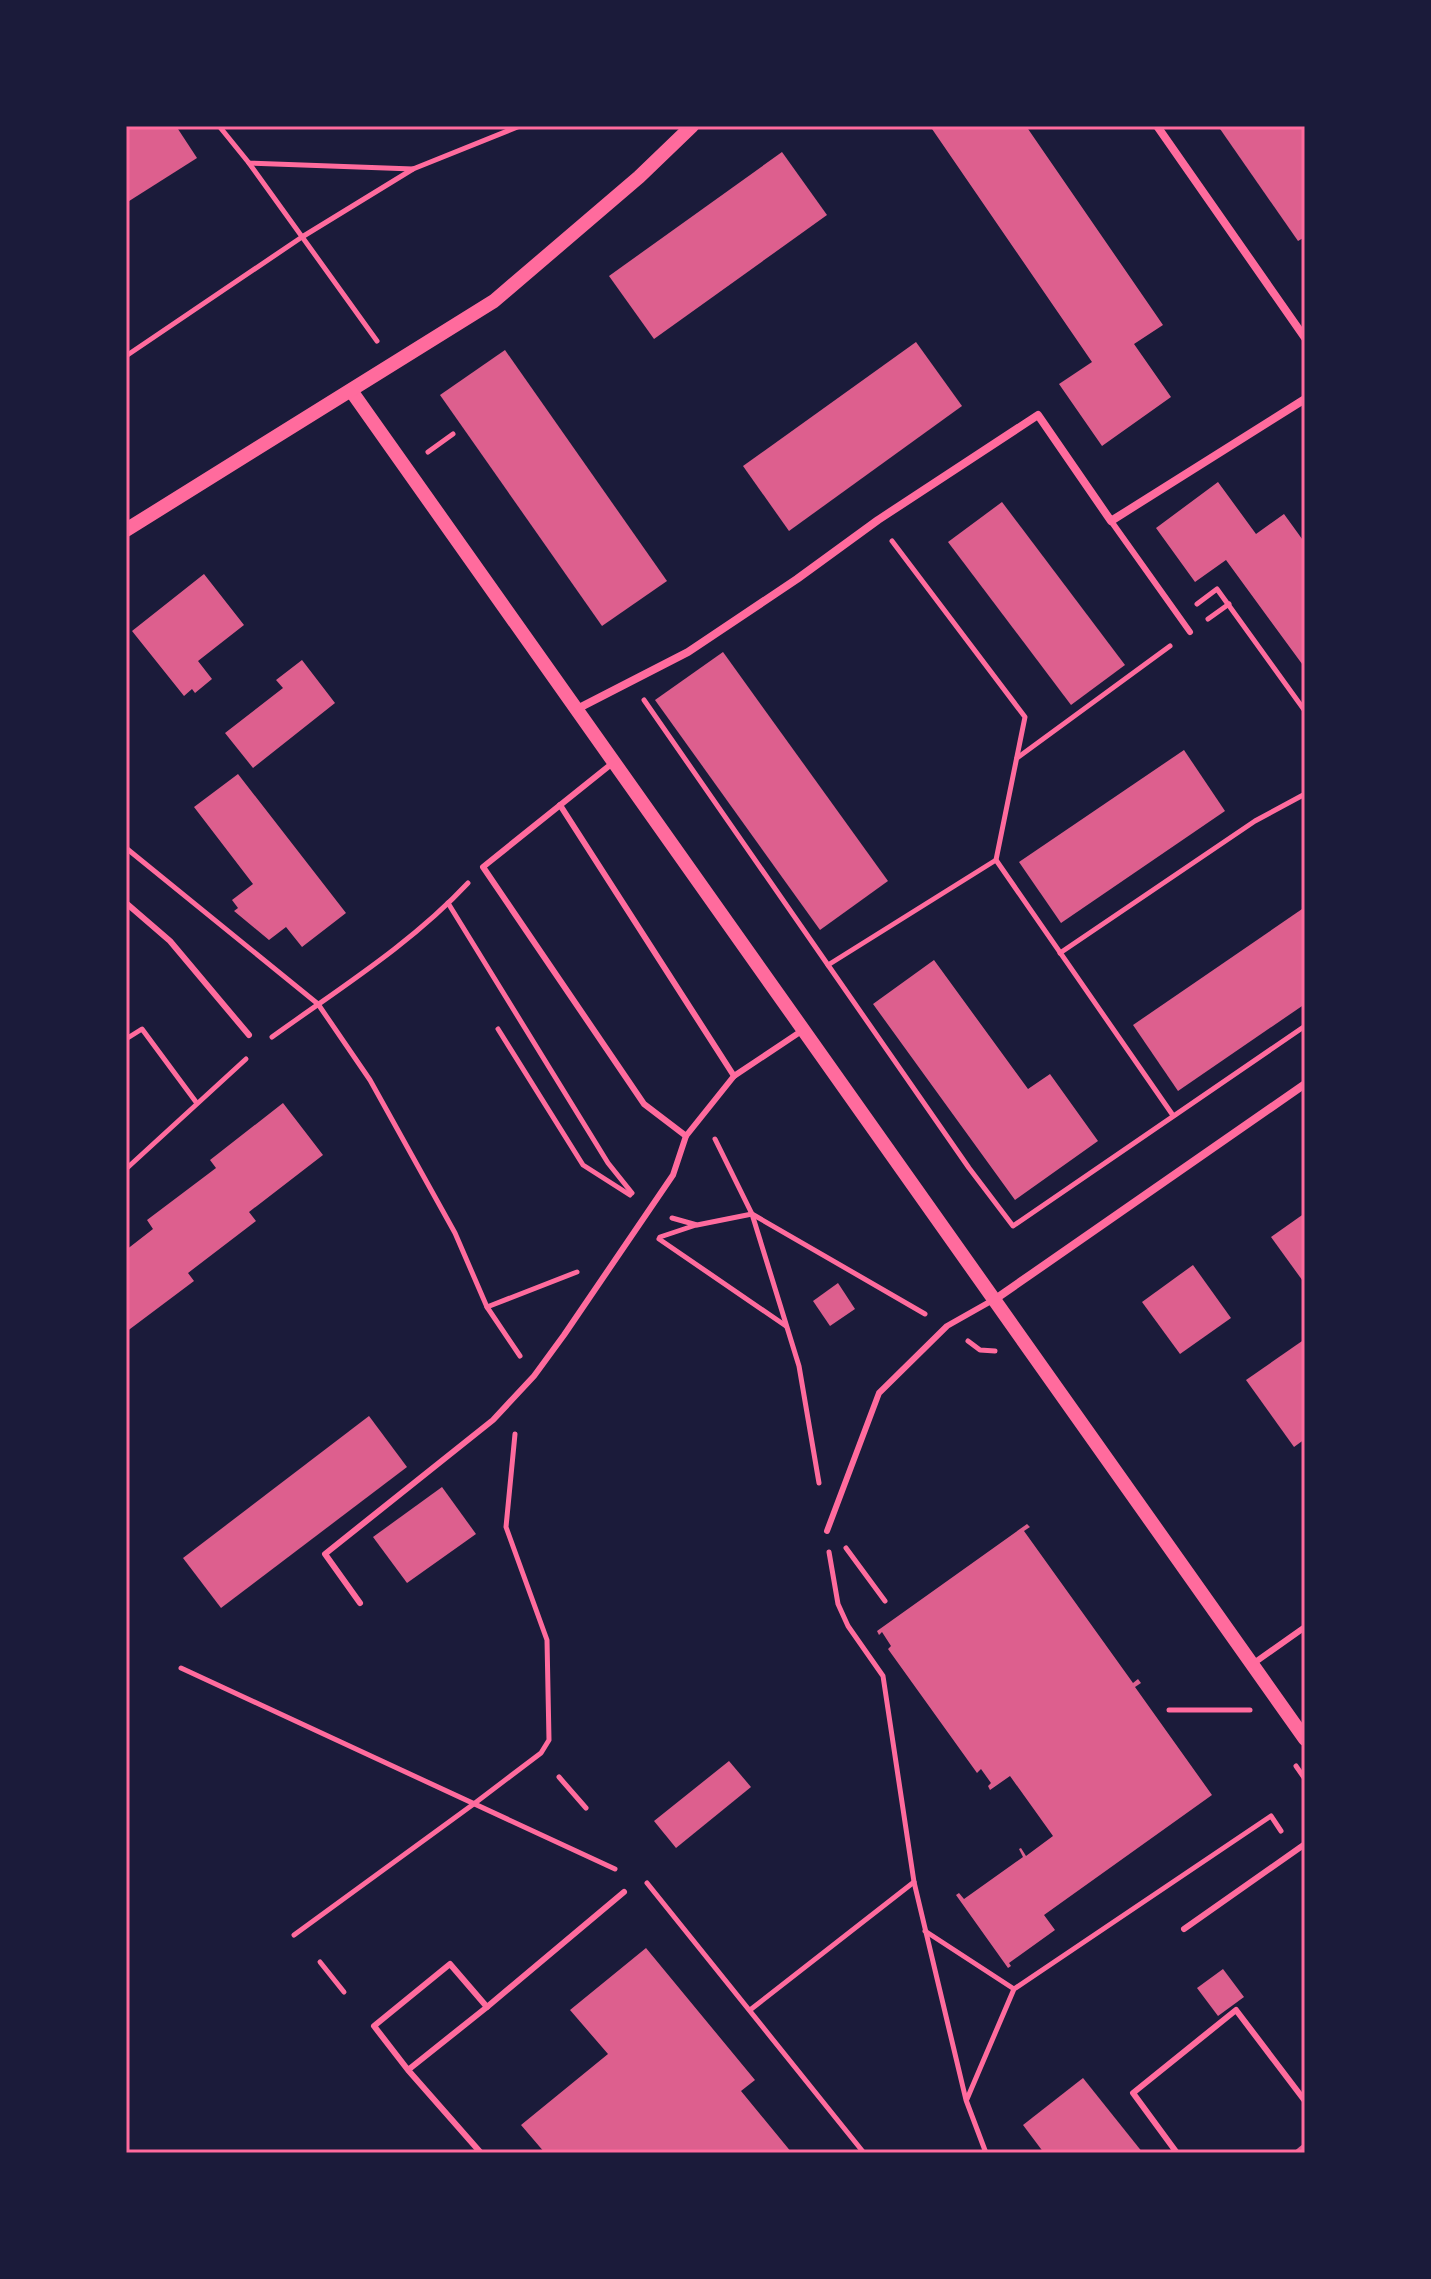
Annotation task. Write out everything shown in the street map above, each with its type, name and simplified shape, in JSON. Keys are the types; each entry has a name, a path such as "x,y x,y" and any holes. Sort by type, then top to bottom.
{"street":[{"path":"126,530 494,301 639,177 692,126"},
{"path":"1157,126 1305,338"},
{"path":"352,392 1305,1739"},
{"path":"577,709 688,652 921,490 1038,415 1111,521 1305,399"},
{"path":"994,1300 1305,1084"}],"lane":[{"path":"1111,521 1190,632"},
{"path":"614,762 483,867 644,1104 686,1136"},
{"path":"560,805 734,1076"},
{"path":"126,903 170,941 249,1035"},
{"path":"360,1603 325,1554 493,1420 534,1376 673,1175 686,1136 734,1076 803,1030"},
{"path":"827,1531 879,1393 947,1326 994,1300"},
{"path":"1251,1665 1305,1627"},
{"path":"1184,1929 1305,1844"},
{"path":"408,2070 624,1892"},
{"path":"481,2153 374,2026 450,1964 487,2007"},
{"path":"1177,2153 1133,2093 1236,2010 1305,2101"}],"path":[{"path":"219,126 378,341"},
{"path":"126,356 302,237 413,169 520,126"},
{"path":"249,163 413,169"},
{"path":"366,349 390,335"},
{"path":"421,457 453,434"},
{"path":"888,536 1025,717 996,860 1172,1114"},
{"path":"1192,609 1217,589 1305,711"},
{"path":"1016,759 1229,604"},
{"path":"644,700 969,1168 1013,1226 1172,1114 1305,1026"},
{"path":"1060,953 1255,821 1305,794"},
{"path":"126,848 318,1004 370,1080 455,1233 487,1307 534,1376 534,1387 515,1433 506,1527 547,1640 549,1740 541,1753 294,1935"},
{"path":"828,965 996,860"},
{"path":"269,1040 412,936 483,867"},
{"path":"448,903 608,1163 638,1199 583,1165 498,1029"},
{"path":"126,1039 142,1029 196,1102"},
{"path":"126,1169 257,1049"},
{"path":"704,1114 752,1214 908,1305"},
{"path":"662,1213 697,1225"},
{"path":"752,1214 697,1225 657,1238 787,1326"},
{"path":"487,1307 622,1251"},
{"path":"846,1548 885,1601"},
{"path":"181,1668 614,1869 622,1866"},
{"path":"1169,1710 1255,1710"},
{"path":"559,1777 586,1808"},
{"path":"966,2100 1014,1989 1271,1816 1295,1852"},
{"path":"640,1875 864,2153"},
{"path":"750,2010 914,1882 966,2100 986,2153"},
{"path":"925,1931 1014,1989"},
{"path":"320,1962 344,1992"}],"building":[{"path":"126,126 176,126 197,158 126,203"},
{"path":"930,126 1026,126 1163,325 1134,344 1171,397 1102,446 1059,384 1092,362"},
{"path":"1218,126 1305,126 1305,237 1298,241"},
{"path":"782,152 827,215 654,339 609,276"},
{"path":"916,342 962,406 789,531 743,466"},
{"path":"505,350 667,581 602,626 440,395"},
{"path":"1218,482 1256,534 1284,514 1305,543 1305,668 1226,560 1195,582 1156,528"},
{"path":"1002,502 1125,665 1071,705 948,542"},
{"path":"204,574 244,625 198,661 212,679 195,693 192,689 184,696 132,631"},
{"path":"723,652 888,881 820,930 655,700"},
{"path":"302,660 335,703 253,768 225,733 283,688 276,680"},
{"path":"1184,750 1225,811 1061,923 1019,862"},
{"path":"238,774 346,913 302,947 286,927 269,940 234,911 238,908 232,900 253,884 194,807"},
{"path":"1305,907 1305,1004 1178,1091 1133,1025"},
{"path":"934,960 1028,1089 1050,1074 1098,1141 1015,1200 873,1004"},
{"path":"283,1103 323,1155 249,1212 256,1221 188,1273 194,1281 126,1332 126,1250 153,1229 147,1220 216,1168 210,1160"},
{"path":"1305,1213 1305,1284 1271,1237"},
{"path":"1193,1265 1231,1318 1180,1354 1142,1302"},
{"path":"838,1283 855,1309 830,1326 813,1301"},
{"path":"1305,1339 1305,1439 1294,1447 1246,1380"},
{"path":"369,1416 407,1467 221,1608 183,1558"},
{"path":"442,1487 476,1534 407,1583 373,1537"},
{"path":"1027,1524 1030,1527 1024,1531 1133,1683 1138,1679 1141,1683 1135,1687 1212,1795 1044,1915 1055,1930 1009,1963 1011,1966 1008,1968 956,1895 959,1893 964,1899 1023,1857 1019,1849 1026,1856 1053,1836 1010,1776 990,1790 988,1786 991,1783 981,1769 977,1773 888,1649 891,1646 882,1632 879,1635 877,1631"},
{"path":"729,1761 751,1787 676,1848 654,1821"},
{"path":"646,1948 755,2080 741,2091 792,2153 545,2153 521,2125 608,2054 570,2010"},
{"path":"1223,1969 1244,1997 1218,2016 1197,1988"},
{"path":"1083,2078 1143,2153 1044,2153 1023,2125"},
{"path":"1303,2144 1305,2153 1292,2153"}]}
